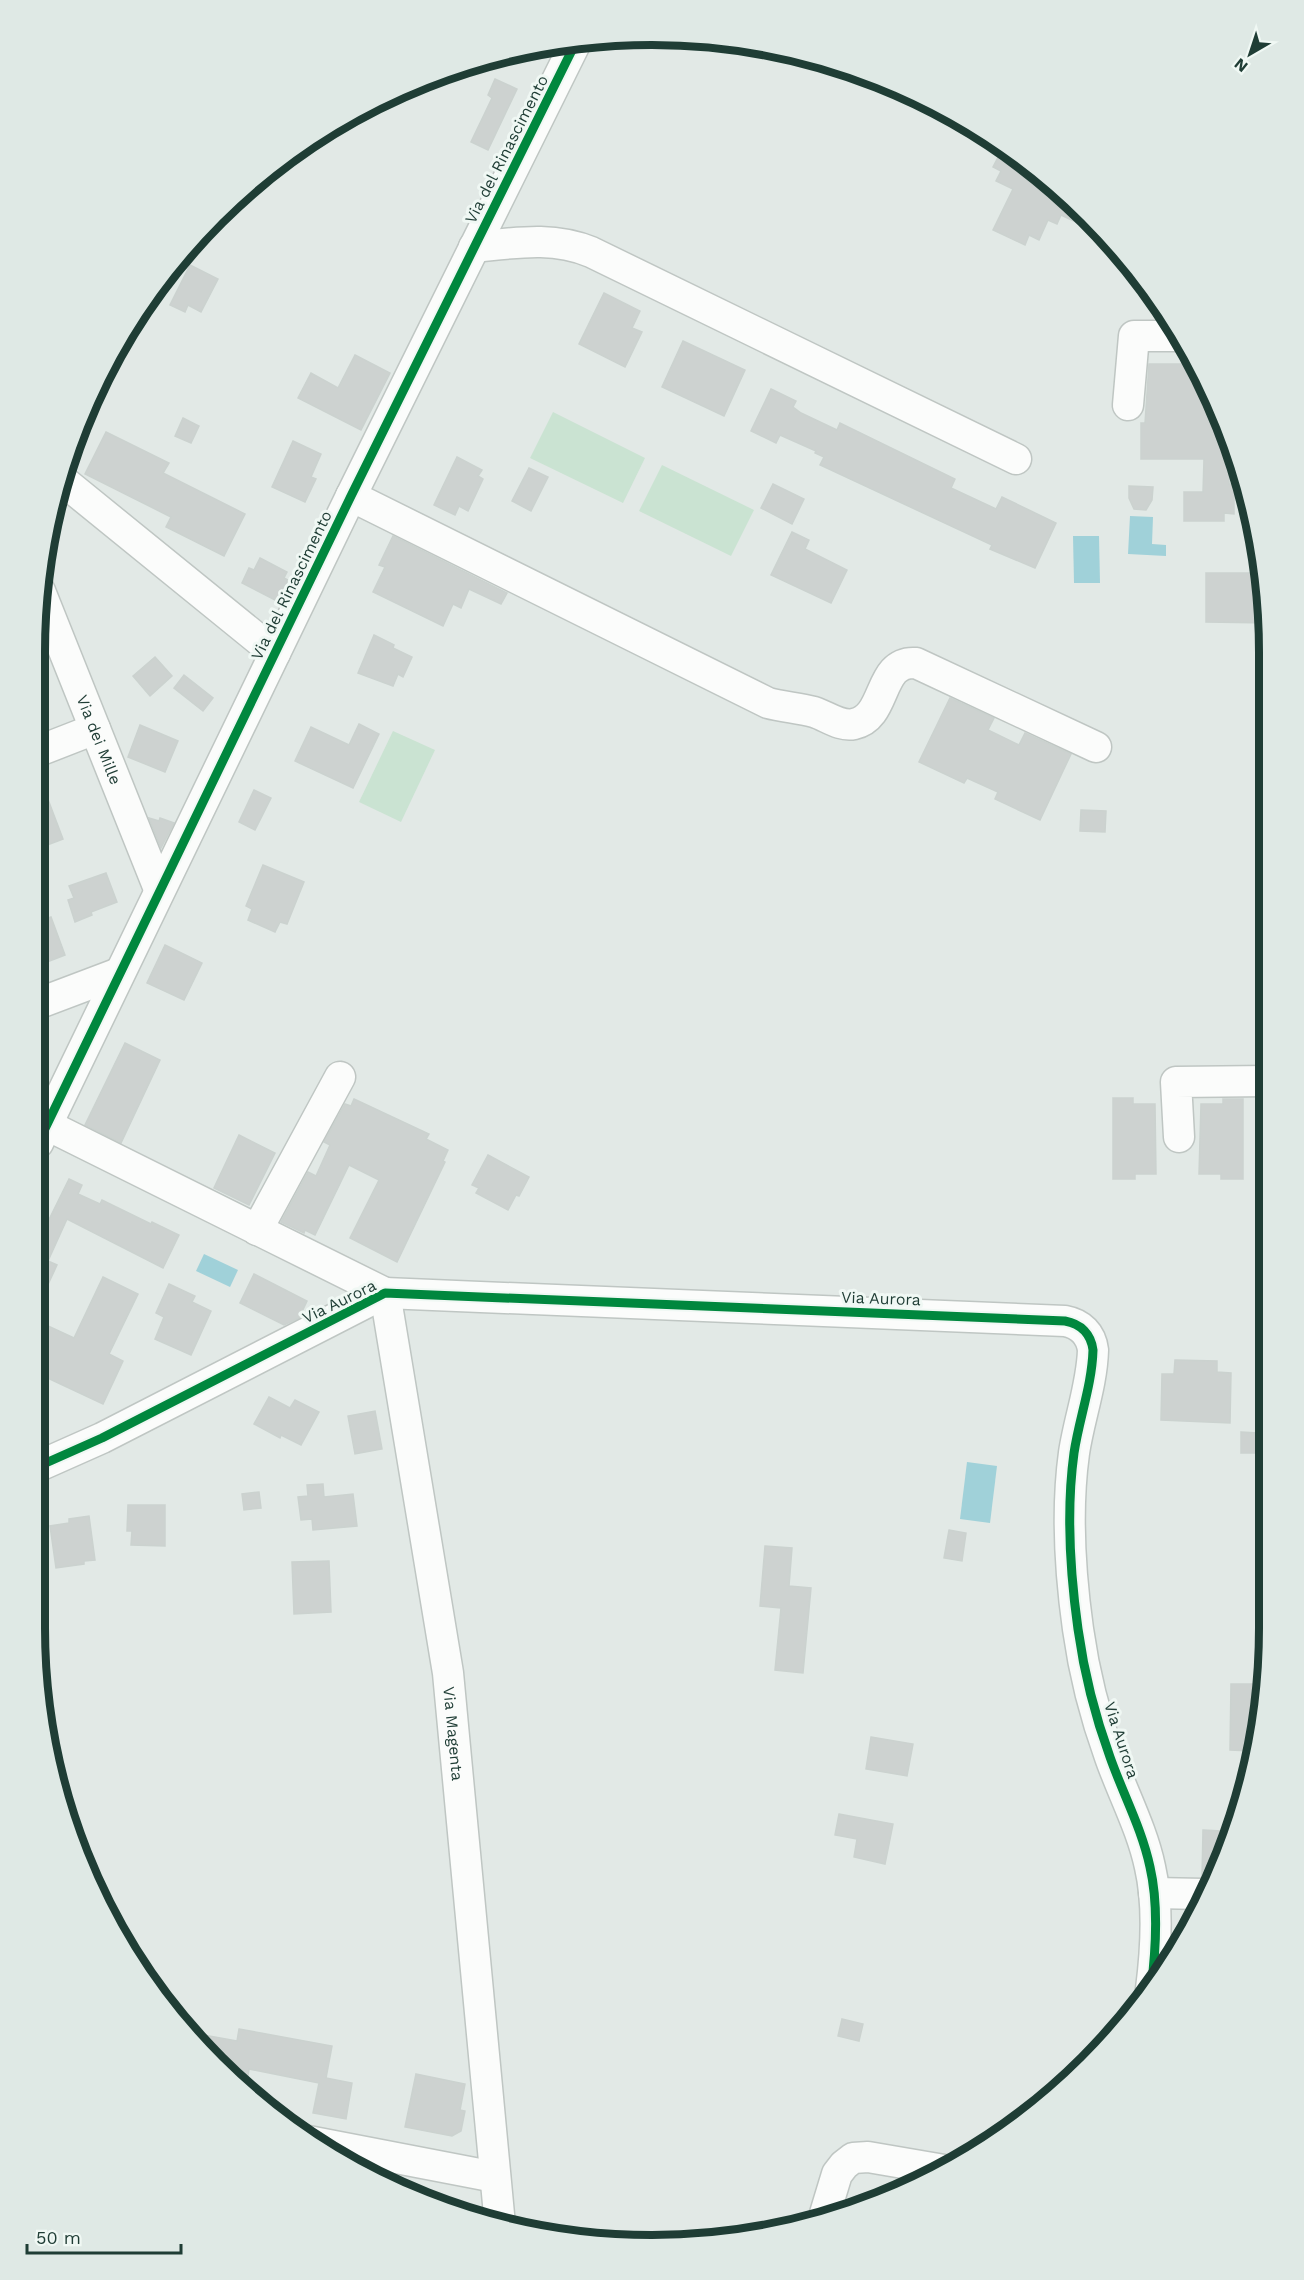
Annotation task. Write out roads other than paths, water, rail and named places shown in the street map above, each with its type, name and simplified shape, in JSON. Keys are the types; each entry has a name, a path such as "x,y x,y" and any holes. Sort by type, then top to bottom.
{"street":[{"name":"Via del Rinascimento","path":"45,1128 274,653 572,50"},
{"path":"474,247 546,241 565,243 584,249 1016,459"},
{"path":"1128,405 1134,336 1170,336"},
{"path":"69,486 274,653"},
{"path":"351,496 768,703 814,712 842,723 862,722 871,714 890,675 899,666 909,662 916,663 1096,747"},
{"name":"Via dei Mille","path":"46,633 95,729 159,889"},
{"path":"45,748 95,729"},
{"path":"45,1001 119,973"},
{"path":"257,1230 340,1077"},
{"path":"1179,1137 1167,1082 1259,1081"},
{"path":"45,1135 257,1230 386,1293"},
{"name":"Via Aurora","path":"45,1463 90,1444 386,1293 1065,1321 1080,1326 1088,1335 1093,1350 1075,1452 1072,1483 1071,1557 1078,1628 1083,1658 1102,1733 1143,1839 1151,1870 1154,1893 1152,1972"},
{"name":"Via Magenta","path":"386,1293 448,1673 499,2215"},
{"path":"1154,1893 1197,1894"},
{"path":"334,2145 495,2177"},
{"path":"826,2209 837,2174 853,2158 868,2157 929,2167"}],"water":[{"path":"1130,516 1153,517 1152,544 1166,545 1166,556 1128,554"},
{"path":"1073,536 1099,536 1100,583 1074,583"},
{"path":"204,1254 238,1270 230,1287 196,1271"},
{"path":"967,1462 997,1466 990,1523 960,1519"}]}
